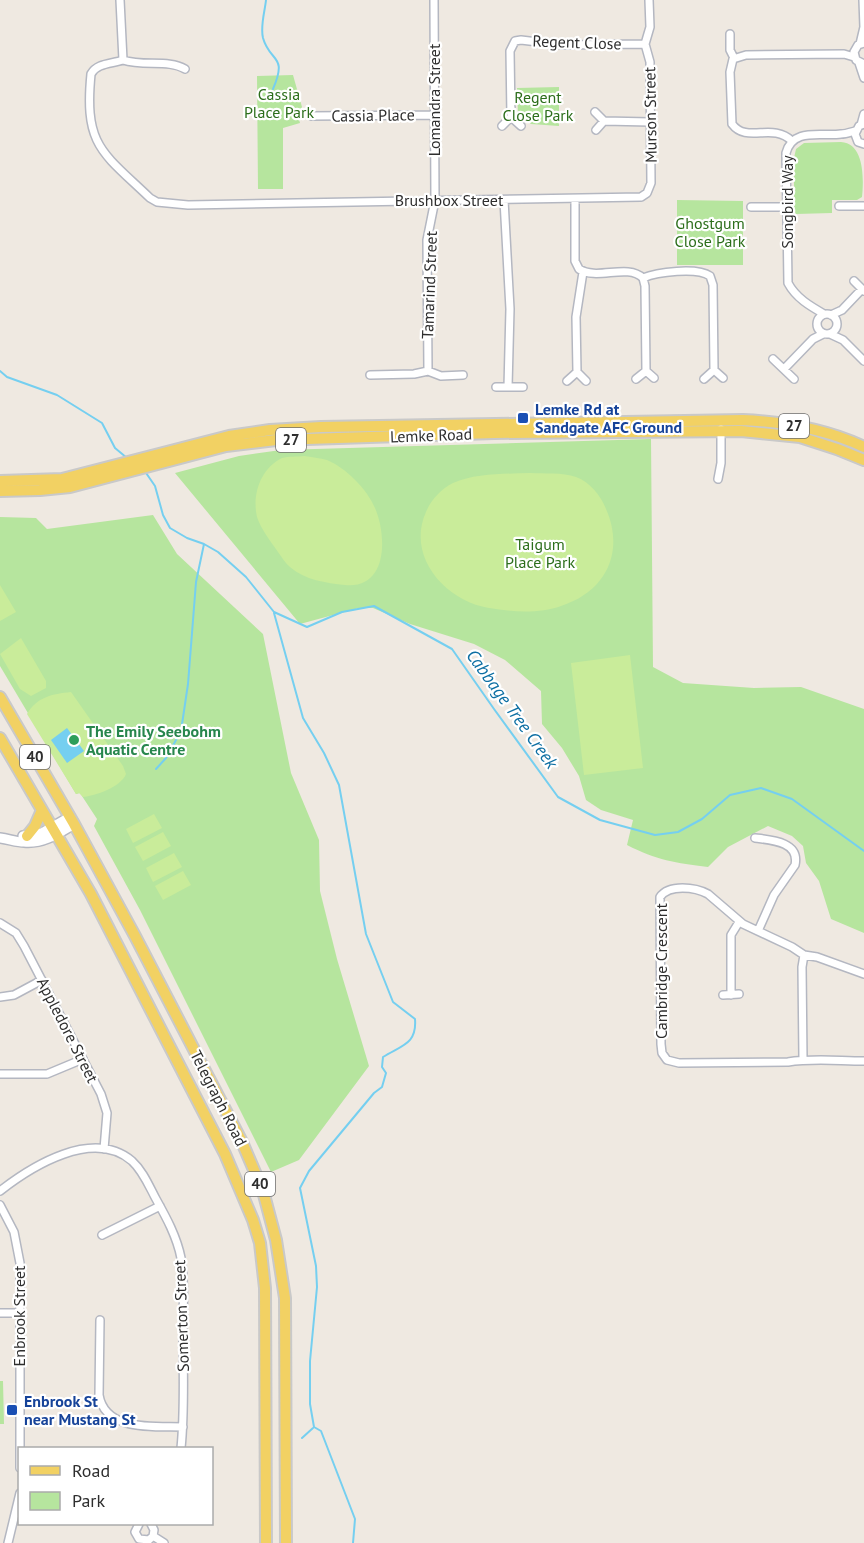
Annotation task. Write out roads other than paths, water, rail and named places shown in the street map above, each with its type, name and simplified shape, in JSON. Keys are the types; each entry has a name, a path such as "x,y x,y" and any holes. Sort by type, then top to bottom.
{"main road":[{"name":"Lemke Road","path":"0,491 56,489 90,477 167,457 276,440 721,425 763,421 801,427 845,439 864,447"},
{"name":"Lemke Road","path":"721,425 800,437 837,448 864,460"},
{"name":"Lemke Road","path":"0,482 90,477"},
{"name":"Telegraph Road","path":"0,698 72,820 135,936 242,1142 268,1206 278,1249 285,1298 286,1543"},
{"name":"Telegraph Road","path":"0,738 91,894 225,1154 249,1207 257,1233 265,1288 266,1543"},
{"path":"27,836 35,826 42,810"}],"street":[{"path":"120,0 123,60 137,64 177,64 185,69"},
{"name":"Lomandra Street","path":"434,0 435,200"},
{"name":"Murson Street","path":"646,195 651,183 649,58 645,44 650,27 649,0"},
{"path":"863,0 864,28 859,54 864,78"},
{"path":"730,34 730,50 734,58"},
{"name":"Regent Close","path":"511,117 510,51 512,44 517,40 563,45 645,44"},
{"path":"734,58 746,55 859,54"},
{"path":"734,58 730,67 732,124 736,130 780,132 792,141"},
{"name":"Brushbox Street","path":"123,60 94,68 91,74 90,122 102,151 150,198 157,202 188,205 251,202 635,198 646,195"},
{"path":"595,112 604,121 650,122"},
{"path":"864,114 862,124 855,134 864,145"},
{"name":"Cassia Place","path":"310,116 435,115"},
{"path":"502,126 511,117 521,126"},
{"path":"596,130 604,121"},
{"name":"Songbird Way","path":"822,329 811,308 788,283 786,156 788,146 792,141 803,135 855,134"},
{"path":"575,199 575,261 577,267 584,272 632,273 643,278 661,272 702,272 710,276 713,285 714,369 723,378"},
{"name":"Tamarind Street","path":"428,371 428,240 435,200"},
{"path":"504,200 510,309 508,387"},
{"path":"839,206 864,206"},
{"path":"751,207 786,207"},
{"path":"584,272 576,308 577,372 586,381"},
{"path":"643,278 646,371 654,378"},
{"path":"837,324 842,310 863,290 854,281"},
{"name":"Songbird Way","path":"811,308 827,314"},
{"path":"827,314 842,310"},
{"path":"827,314 837,324 843,340"},
{"path":"784,369 822,329 827,314"},
{"path":"822,329 837,324"},
{"path":"822,329 843,340 864,361"},
{"path":"773,359 794,379"},
{"path":"704,379 714,369"},
{"path":"370,375 414,374 428,371 441,376 463,375"},
{"path":"636,379 646,371"},
{"path":"567,381 577,372"},
{"path":"496,387 523,387"},
{"path":"718,479 721,463 721,425"},
{"path":"0,838 33,842 72,820"},
{"path":"12,839 54,831"},
{"path":"755,838 789,846 795,852 796,858 795,865 770,903 758,931"},
{"name":"Cambridge Crescent","path":"864,974 804,954 738,922 712,897 702,891 673,889 661,895 659,901 662,1060 679,1063 788,1062 803,1059 864,1061"},
{"path":"731,995 731,935 738,922"},
{"name":"Appledore Street","path":"0,923 20,939 106,1107 104,1149"},
{"path":"803,1059 802,967 804,954"},
{"path":"0,997 14,995 42,980"},
{"path":"0,1074 48,1074 83,1059"},
{"path":"0,1191 32,1167 50,1158 88,1149 104,1149"},
{"name":"Somerton Street","path":"104,1149 124,1155 138,1167 175,1237 182,1264 181,1447"},
{"name":"Enbrook Street","path":"0,1205 17,1241 20,1263 20,1447"},
{"path":"102,1234 160,1206"},
{"path":"0,1313 20,1313"},
{"path":"100,1320 99,1395 106,1412 122,1423 183,1427"},
{"path":"8,1543 18,1501"},
{"path":"136,1525 138,1541 149,1540 153,1536 154,1530 151,1525"},
{"path":"153,1536 164,1543"}],"water":[{"path":"67,728 84,751 67,763 51,740"}],"waterway":[{"path":"266,0 262,33 279,70 273,89"},
{"name":"Cabbage Tree Creek","path":"0,371 7,377 57,395 102,423 115,448 127,458"},
{"name":"Cabbage Tree Creek","path":"144,470 155,486 163,515 170,528 218,552 246,577 274,612 307,627 342,612 374,606 452,649 558,797 600,820 655,835 678,832 702,819 730,795 761,788 792,799 864,851"},
{"path":"156,769 166,758 181,731 188,684 196,582 204,544"},
{"path":"274,613 303,718 324,753 339,785 366,934 393,1002 415,1019 414,1034 411,1039 383,1057 382,1067 386,1073 382,1087 374,1093 309,1171 300,1188 316,1266 317,1287 310,1361 310,1404 314,1427 321,1431 355,1519 353,1543"},
{"path":"302,1438 313,1428"}],"place":[{"name":"Lemke Rd at Sandgate AFC Ground","path":"523,418"},
{"name":"The Emily Seebohm Aquatic Centre","path":"74,740"},
{"name":"Enbrook St near Mustang St","path":"12,1410"}],"park label":[{"name":"Cassia Place Park","path":"279,103"},
{"name":"Regent Close Park","path":"538,106"},
{"name":"Ghostgum Close Park","path":"710,232"},
{"name":"Taigum Place Park","path":"540,553"}]}
